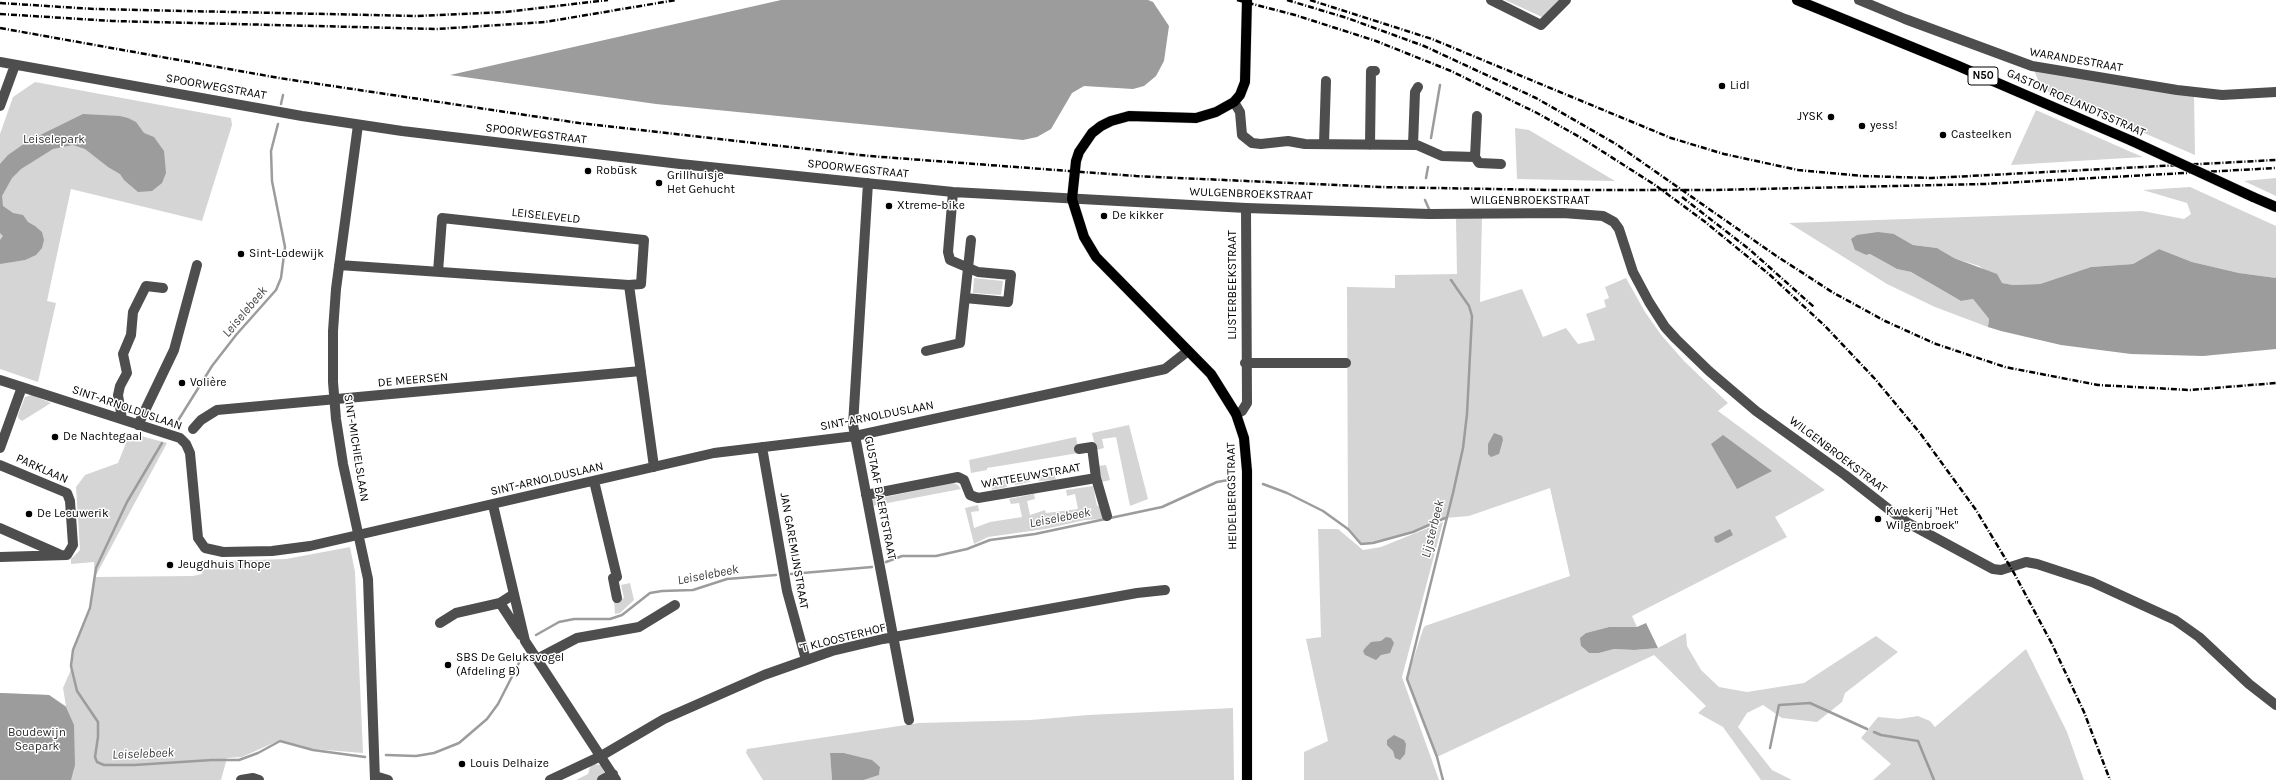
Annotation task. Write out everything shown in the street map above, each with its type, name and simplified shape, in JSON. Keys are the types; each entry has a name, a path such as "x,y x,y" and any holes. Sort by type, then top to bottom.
{"main road":[{"path":"1072,199 1076,161 1079,152 1092,133 1101,126 1110,121 1129,116 1196,118 1216,112 1234,102 1240,95 1245,82 1247,0"},
{"name":"GASTON ROELANDTSSTRAAT","path":"1797,0 1956,64 2132,141 2276,207"},
{"name":"HEIDELBERGSTRAAT","path":"1072,199 1084,237 1096,257 1211,374 1236,414 1244,438 1247,471 1247,780"}],"street":[{"path":"1491,0 1541,25 1547,21 1566,0"},
{"name":"WARANDESTRAAT","path":"1859,0 1904,19 2032,66 2215,94 2276,92"},
{"name":"SPOORWEGSTRAAT","path":"0,62 358,125 533,147 953,192 1072,199"},
{"path":"0,106 16,64"},
{"path":"1370,145 1371,71 1375,71"},
{"path":"1324,144 1326,81"},
{"path":"1413,145 1415,92 1418,87"},
{"path":"1234,102 1240,112 1241,131 1248,141 1261,144 1288,140 1304,144 1413,145 1442,156 1475,157"},
{"path":"1476,116 1475,157 1479,163 1502,164"},
{"name":"SINT-MICHIELSLAAN","path":"358,125 339,265 333,331 334,400 343,464 368,579 375,778"},
{"name":"GUSTAAF BAERTSTRAAT","path":"868,183 853,425 908,720"},
{"path":"953,192 948,257 953,262 978,272 1011,275 1008,302 965,298"},
{"name":"WULGENBROEKSTRAAT","path":"1072,199 1246,208 1429,214"},
{"name":"LIJSTERBEEKSTRAAT","path":"1236,414 1242,411 1247,403 1246,208"},
{"name":"WILGENBROEKSTRAAT","path":"1429,214 1563,213 1594,214 1610,219 1619,229 1633,272 1649,302 1665,327 1676,339 1718,380 1756,411 1845,475 1891,511 1908,523 1993,569 2000,570 2026,562 2037,564 2092,582 2175,620 2199,637 2249,684 2276,705"},
{"name":"LEISELEVELD","path":"438,272 442,218 644,240 641,284 629,285"},
{"path":"926,351 960,343 971,240"},
{"path":"138,425 174,350 197,265"},
{"path":"339,265 629,285 654,467"},
{"path":"122,420 118,395 120,386 127,373 123,354 131,335 133,312 146,286 163,288"},
{"name":"SINT-ARNOLDUSLAAN","path":"0,380 180,438 186,444 190,453 198,538 201,544 210,551 223,552 298,549 714,453 855,436 1165,369 1188,350"},
{"path":"1246,362 1346,363"},
{"name":"DE MEERSEN","path":"193,429 201,420 218,410 641,371"},
{"path":"0,448 22,387"},
{"name":"JAN GAREMIJNSTRAAT","path":"762,447 787,591 806,660"},
{"name":"WATTEEUWSTRAAT","path":"1079,449 1092,447 1096,478 1107,516"},
{"name":"PARKLAAN","path":"0,465 67,494 70,501 73,545 72,549 67,555 63,555"},
{"name":"WATTEEUWSTRAAT","path":"866,495 958,477 964,480 970,495 975,498 1096,478"},
{"path":"594,481 617,577 613,578 617,598"},
{"path":"493,505 525,641"},
{"path":"0,528 63,555"},
{"path":"0,557 63,555"},
{"name":"'T KLOOSTERHOF","path":"550,780 601,756 664,719 764,675 806,660 860,644 1137,593 1165,590"},
{"path":"440,623 456,613 500,603 514,594"},
{"path":"500,603 615,777 602,780"},
{"path":"537,659 577,638 639,626 675,605"},
{"path":"241,780 253,778 259,780"},
{"path":"375,778 388,780"}],"green space":[{"path":"1505,0 1562,0 1542,17"},
{"path":"2032,66 2194,92 2195,155 2042,89"},
{"name":"Leiselepark","path":"35,82 231,118 232,125 202,221 71,189 47,301 56,303 38,382 0,369 0,134 13,97"},
{"path":"2036,110 2131,152 2143,157 2011,165"},
{"path":"1515,128 1529,130 1615,181 1517,179"},
{"path":"2276,178 2276,196 2244,181"},
{"path":"2190,187 2276,226 2276,278 2239,273 2192,262 2159,249 2133,264 2091,267 2040,284 2013,285 2002,283 1979,266 1954,258 1937,248 1913,245 1894,234 1855,250 1866,255 1870,254 1897,269 1911,272 1961,301 1973,299 1989,319 1988,327 1935,307 1887,284 1789,223 2142,211 2184,219 2191,214 2187,203 2143,190"},
{"path":"1482,218 1480,302 1522,289 1543,337 1566,328 1578,344 1595,340 1586,314 1606,307 1604,300 1609,298 1605,287 1626,278 1645,312 1662,336 1684,361 1728,403 1718,411 1825,490 1775,517 1787,537 1632,616 1637,627 1609,627 1586,633 1581,646 1589,653 1599,653 1614,649 1634,650 1658,648 1686,633 1687,646 1701,670 1719,687 1747,692 1804,683 1876,636 1898,652 1845,693 1842,702 1817,722 1782,718 1763,705 1747,713 1738,727 1772,770 1792,780 1761,780 1723,727 1698,713 1706,706 1654,655 1437,757 1407,679 1425,626 1570,576 1550,488 1469,516 1445,518 1413,532 1373,543 1361,544 1348,529 1347,287 1395,288 1395,275 1457,274 1456,219"},
{"path":"974,278 1003,281 1001,295 973,293"},
{"path":"32,395 51,403 22,421 18,418 18,415 25,397"},
{"path":"1129,425 1148,499 1130,506 1116,437 1102,439 1104,448 1096,450 1092,433"},
{"path":"130,433 167,443 95,577 94,562 71,564 71,559 80,550 76,487 85,475 118,463"},
{"path":"1076,437 1079,453 987,468 987,470 971,473 969,460"},
{"path":"1106,465 1110,480 1102,482 1099,466"},
{"path":"1045,471 1046,473 1054,473 1056,480 1039,481 1038,473"},
{"path":"1029,475 1030,482 1015,485 1014,478"},
{"path":"1006,479 1007,487 992,490 990,483"},
{"path":"953,483 958,485 961,489 872,506 871,500"},
{"path":"1093,486 1097,506 1101,505 1103,519 1085,520 1045,529 988,537 974,544 965,508 978,505 979,511 971,512 974,528 990,522 1022,517 1019,503 1011,504 1009,499 1034,494 1035,499 1027,501 1030,515 1045,510 1046,513 1078,509 1075,494 1067,496 1066,490"},
{"path":"1443,522 1402,677 1439,780 1304,780 1304,752 1328,741 1306,639 1321,637 1318,529 1338,529 1363,550 1381,547"},
{"path":"350,547 355,572 363,753 313,749 280,740 242,757 227,758 221,780 0,780 0,693 49,695 66,706 63,688 72,667 74,650 91,609 95,577 193,576 202,574 201,560 223,561 286,559"},
{"path":"630,583 634,600 620,613 615,614 614,601 624,598 621,585"},
{"path":"2026,649 2067,732 2084,780 1873,780 1891,764 1861,738 1878,717 1899,719 1918,716 1930,721 1935,727"},
{"path":"1233,708 1234,780 864,780 879,775 880,767 871,760 844,753 830,753 832,780 763,780 746,753 747,749 919,723 1031,720 1088,715"},
{"path":"593,764 602,765 605,775 598,780 576,780 588,774 590,767"}],"shaded area":[{"path":"781,0 1148,0 1153,2 1169,26 1164,61 1156,76 1144,86 1133,89 1084,86 1072,93 1051,129 1037,137 1023,140 656,104 450,75"},
{"path":"83,114 120,116 128,118 136,122 144,133 154,137 164,151 166,173 162,183 152,191 138,192 124,180 120,174 108,167 85,149 73,145 53,149 21,169 12,178 2,196 3,206 13,213 23,215 28,222 42,232 44,240 42,248 36,255 25,260 0,264 0,240 3,236 0,233 0,164 8,155 28,141"},
{"path":"1878,232 1894,234 1913,245 1937,248 1954,258 1997,274 2002,283 2013,285 2040,284 2091,267 2133,264 2159,249 2192,262 2239,273 2276,278 2276,349 2203,356 2131,354 2061,345 2001,331 1988,327 1989,319 1973,299 1961,301 1911,272 1897,269 1870,254 1866,255 1855,250 1851,239 1857,235"},
{"path":"1494,433 1502,436 1503,440 1499,454 1491,457 1488,454 1488,444"},
{"path":"1723,435 1772,471 1737,489 1711,444"},
{"path":"1730,529 1733,535 1718,543 1715,542 1714,537"},
{"path":"1646,623 1658,648 1634,650 1614,649 1599,653 1589,653 1581,646 1580,638 1586,633 1609,627 1637,627"},
{"path":"1386,637 1391,638 1394,643 1390,653 1381,655 1376,660 1365,655 1363,651 1371,642 1381,641"},
{"name":"Boudewijn Seapark","path":"0,693 49,695 66,707 74,725 75,765 71,780 0,780"},
{"path":"1394,735 1404,740 1406,744 1405,754 1400,760 1395,758 1393,751 1387,745 1387,740"},
{"path":"830,753 844,753 872,760 880,767 879,775 864,780 832,780"}],"waterway":[{"name":"Lijsterbeek","path":"1431,138 1440,85"},
{"name":"Leiselebeek","path":"281,104 283,95"},
{"name":"Leiselebeek","path":"174,427 212,366 236,335 276,290 281,278 285,247 272,181 271,151 278,124"},
{"name":"Lijsterbeek","path":"1426,178 1428,167"},
{"name":"Lijsterbeek","path":"1425,200 1429,209"},
{"name":"Lijsterbeek","path":"1443,780 1437,757 1407,679 1453,493 1463,448 1467,414 1472,316 1469,306 1451,280"},
{"name":"Leiselebeek","path":"162,443 127,502 96,568 90,608 73,650 71,666 77,691 98,722 98,737 95,757 97,762 104,765 134,765 212,760 239,760 258,753 280,741 313,750 365,757"},
{"name":"Leiselebeek","path":"886,562 902,556 936,556 967,549 990,540 1035,534 1162,507 1217,482 1234,479"},
{"name":"Leiselebeek","path":"1263,484 1287,493 1323,511 1348,529 1361,544 1373,543 1413,532 1445,518"},
{"name":"Leiselebeek","path":"791,574 872,567"},
{"name":"Leiselebeek","path":"536,635 559,622 574,619 610,619 622,615 650,593 693,590 727,579 776,575"},
{"name":"Leiselebeek","path":"386,755 416,756 434,753 459,743 487,719 498,704 523,655"},
{"path":"1770,748 1779,705 1810,703 1867,729"},
{"path":"1874,732 1881,735 1918,741 1934,780"}],"railway":[{"path":"0,3 94,9 417,16 505,12 608,0"},
{"path":"0,14 112,21 437,29 545,22 676,0"},
{"path":"1237,0 1295,15 1376,41 1451,71 1537,113 1583,139 1655,185 1704,221 1770,275 1825,326 1875,379 1920,433 1976,510 2014,573 2052,644 2084,712 2110,780"},
{"path":"1287,0 1347,18 1424,46 1536,98 1616,144 1775,255 1832,292 1885,321 1936,344 2005,367 2098,385 2190,390 2276,383"},
{"path":"1310,0 1432,39 1671,138 1724,154 1798,170 1862,176 1932,178 2276,160"},
{"path":"0,28 279,78 579,123 869,156 1136,176 1379,187 1551,190 1715,190 1984,184 2276,168"},
{"path":"1682,197 1749,249 1814,307"}],"place":[{"name":"Lidl","path":"1722,86"},
{"name":"JYSK","path":"1831,117"},
{"name":"yess!","path":"1862,126"},
{"name":"Casteelken","path":"1943,135"},
{"name":"Robūsk","path":"588,171"},
{"name":"Grillhuisje Het Gehucht","path":"659,183"},
{"name":"Xtreme-bike","path":"889,206"},
{"name":"De kikker","path":"1104,216"},
{"name":"Sint-Lodewijk","path":"241,254"},
{"name":"Volière","path":"182,383"},
{"name":"De Nachtegaal","path":"55,437"},
{"name":"De Leeuwerik","path":"29,514"},
{"name":"Kwekerij \"Het Wilgenbroek\"","path":"1878,519"},
{"name":"Jeugdhuis Thope","path":"170,565"},
{"name":"SBS De Geluksvogel (Afdeling B)","path":"448,665"},
{"name":"Louis Delhaize","path":"462,764"}]}
